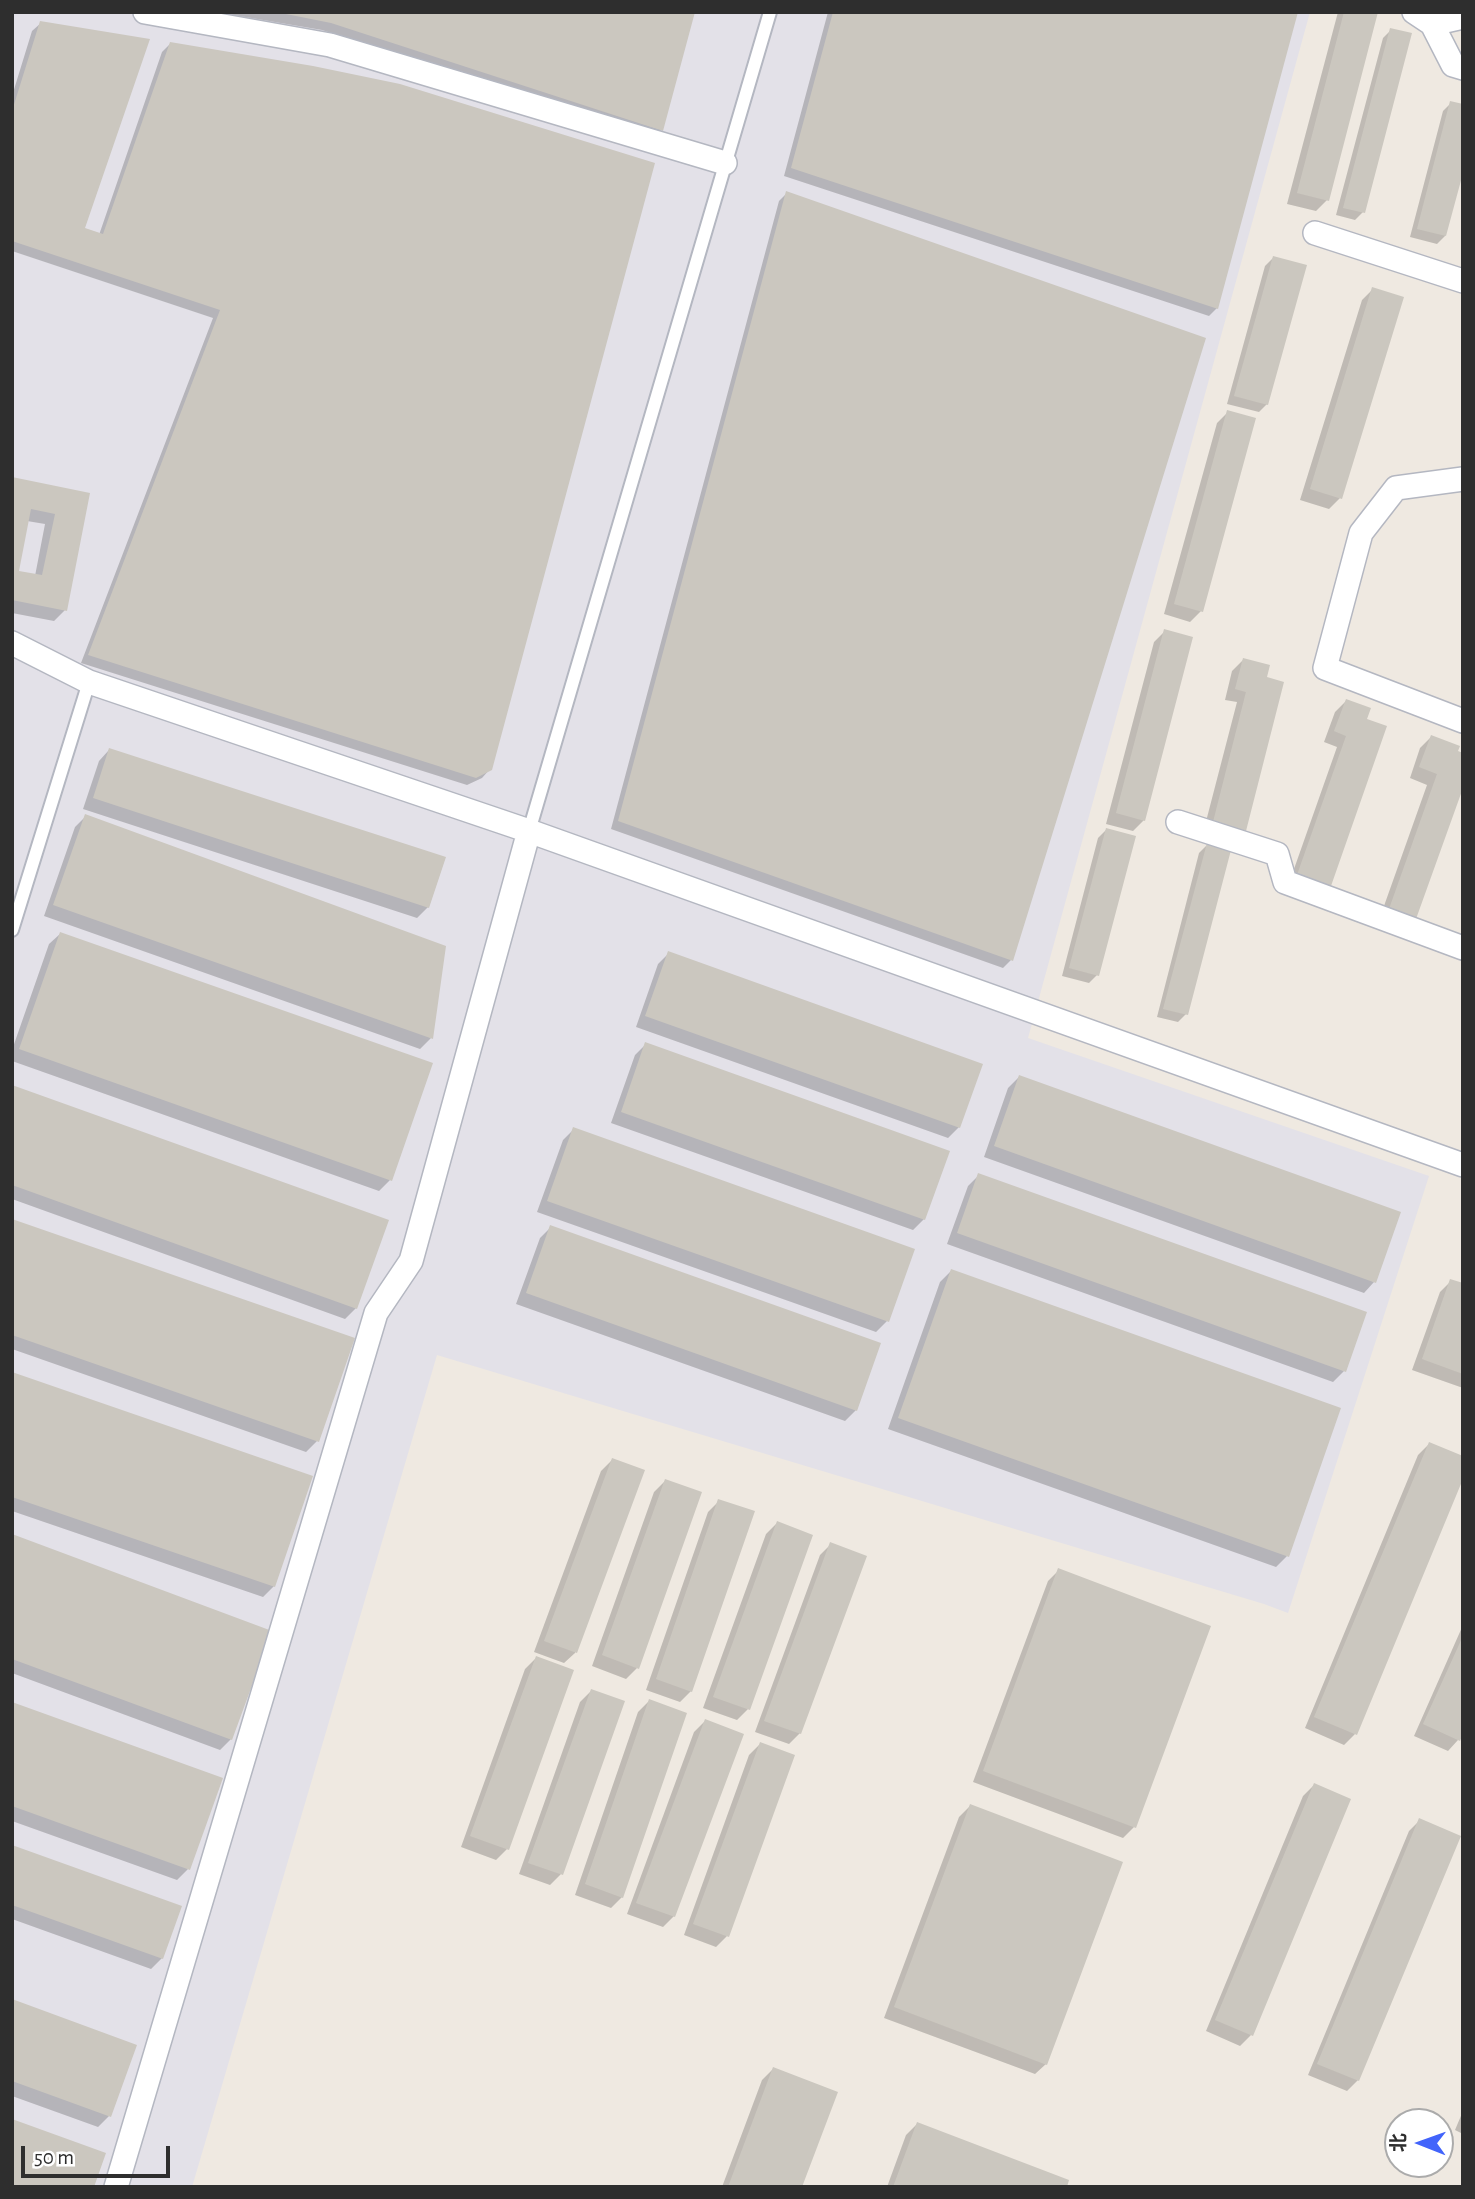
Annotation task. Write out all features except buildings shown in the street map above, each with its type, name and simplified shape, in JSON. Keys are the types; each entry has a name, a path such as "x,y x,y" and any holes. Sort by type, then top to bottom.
{"street":[{"path":"145,12 330,45 724,163"},
{"path":"1423,18 1463,17"},
{"path":"1423,18 1453,65 1463,68"},
{"path":"1315,233 1463,281"},
{"path":"1463,479 1396,488 1361,533 1325,668 1463,720"},
{"path":"12,643 89,682 529,831 1463,1165"},
{"path":"1178,822 1277,854 1285,882 1463,948"},
{"path":"116,2187 376,1313 411,1261 529,831"}],"lane":[{"path":"529,831 770,12"},
{"path":"12,930 89,682"}],"shaded area":[{"path":"12,12 1310,12 1028,1038 1429,1176 1288,1613 437,1355 192,2187 12,2187"}]}
